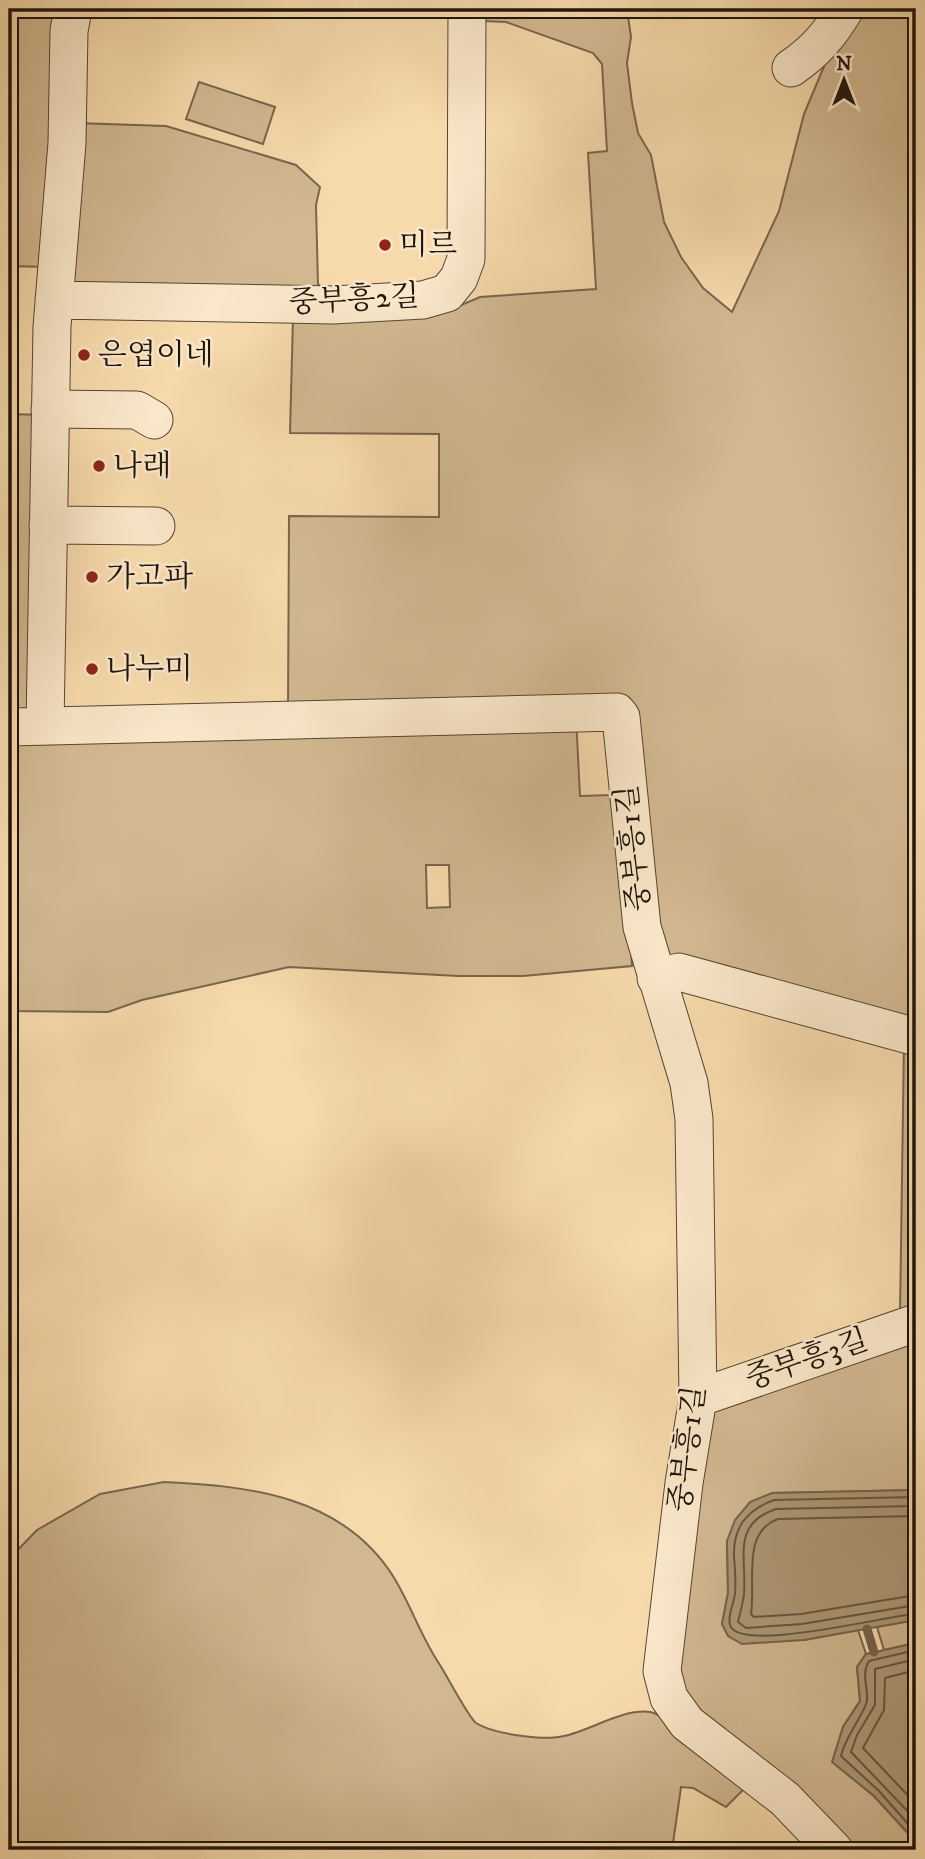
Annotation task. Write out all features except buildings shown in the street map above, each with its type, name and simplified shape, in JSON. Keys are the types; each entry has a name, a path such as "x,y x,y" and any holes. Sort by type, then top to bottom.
{"lane":[{"path":"9,727 44,725 54,300 67,143 69,31 73,9"},
{"name":"중부흥2길","path":"54,300 333,305 423,300 447,293 459,278 466,259 467,9"},
{"path":"791,68 812,54 830,35 845,9"},
{"path":"50,409 136,410 154,420"},
{"path":"48,525 156,526"},
{"name":"중부흥1길","path":"44,725 617,712 621,717 637,894 656,978 689,1083 694,1119 698,1398 663,1643 662,1671 669,1698 687,1723 785,1799 834,1850"},
{"path":"656,978 679,972 916,1037"},
{"name":"중부흥3길","path":"698,1398 916,1323"}],"shaded area":[{"path":"9,9 65,9 45,267 9,266"},
{"path":"483,9 627,9 631,37 627,63 632,103 638,133 651,155 664,222 681,257 703,288 732,312 779,211 804,114 830,52 856,9 916,9 916,1028 679,962 660,950 629,711 288,711 289,516 439,517 439,434 290,433 293,318 452,309 480,297 596,289 588,153 607,151 602,64 593,53 506,22 484,21"},
{"path":"199,82 275,107 263,144 186,119"},
{"path":"76,123 166,126 296,165 320,187 316,205 318,284 328,292 75,284 67,276"},
{"path":"9,414 43,415 30,708 9,716"},
{"path":"576,717 580,796 612,795 628,903 632,966 523,976 458,976 289,967 142,1000 108,1012 9,1011 9,733","holes":["426,865 449,865 450,907 427,908"]},
{"path":"904,1042 916,1045 916,1309 900,1314"},
{"path":"916,1334 916,1490 772,1493 727,1541 728,1593 722,1624 804,1640 858,1630 866,1654 857,1667 860,1701 843,1727 833,1762 874,1796 916,1842 916,1850 845,1850 691,1701 679,1680 707,1420 715,1408"},
{"path":"164,1482 261,1492 292,1500 321,1512 348,1528 372,1549 393,1576 433,1654 476,1723 506,1733 555,1737 629,1713 650,1712 672,1723 744,1789 726,1807 693,1788 681,1787 672,1850 9,1850 9,1559 37,1530 100,1494"},
{"path":"916,1620 916,1643 884,1650 877,1627"}],"water":[{"path":"916,1490 916,1620 804,1640 742,1644 728,1636 722,1624 728,1593 727,1541 735,1520 750,1502 772,1493"},
{"path":"916,1643 916,1842 874,1796 832,1762 843,1727 860,1701 857,1667 866,1654"}],"waterway":[{"path":"867,1629 874,1652"}],"place":[{"name":"미르","path":"385,245"},
{"name":"은엽이네","path":"84,355"},
{"name":"나래","path":"99,466"},
{"name":"가고파","path":"92,577"},
{"name":"나누미","path":"92,669"}]}
